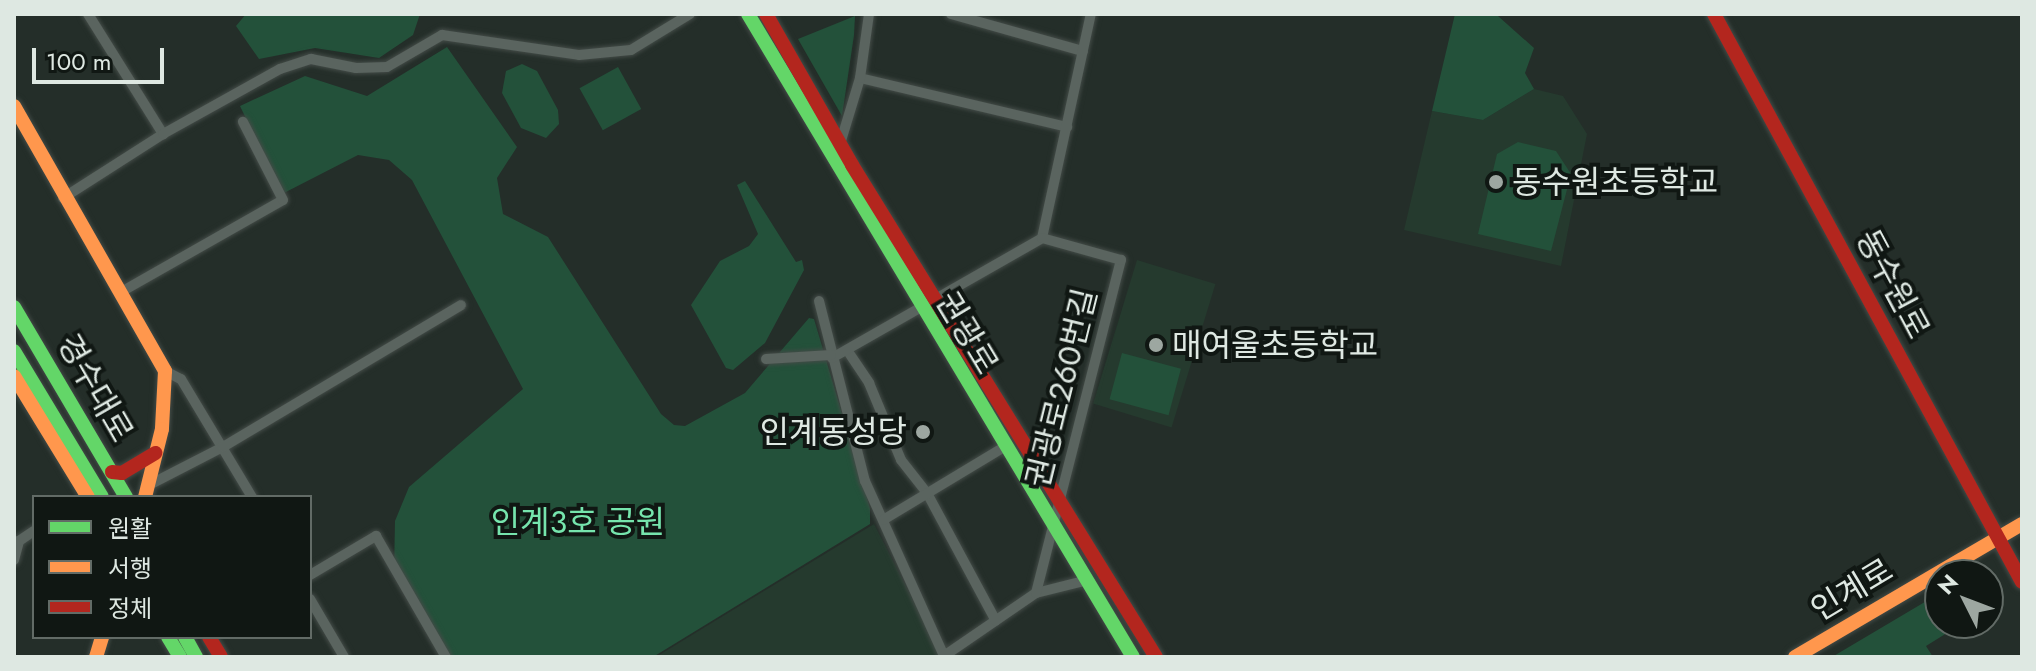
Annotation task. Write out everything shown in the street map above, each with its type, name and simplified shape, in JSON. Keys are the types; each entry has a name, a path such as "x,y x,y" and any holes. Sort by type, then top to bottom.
{"street":[{"path":"88,14 163,134"},
{"path":"63,198 163,134 280,69 311,59 356,68 387,67 442,35 579,55 631,50 690,14"},
{"name":"권광로","path":"746,14 921,310 1133,657"},
{"path":"840,144 860,78 869,14"},
{"path":"951,14 1083,51"},
{"path":"766,359 832,357 921,310 1042,238 1091,14"},
{"name":"동수원로","path":"1714,14 2022,582"},
{"name":"권광로","path":"767,16 840,144 1156,657"},
{"path":"860,78 1067,127"},
{"path":"14,106 63,198 165,371 181,379 251,495"},
{"path":"121,292 283,200 243,122"},
{"name":"권광로260번길","path":"1036,593 1121,260 1042,238"},
{"path":"819,301 850,433 883,520 944,656 1036,593 1088,580"},
{"path":"146,492 461,305"},
{"name":"경수대로","path":"14,307 125,495"},
{"path":"14,324 115,495"},
{"path":"847,350 869,383 901,460 927,493 996,621"},
{"path":"14,351 101,495"},
{"path":"146,492 155,453 165,371"},
{"name":"경수대로","path":"14,376 86,495"},
{"path":"883,520 1004,447"},
{"path":"112,472 122,473 155,453"},
{"name":"인계로","path":"1795,657 2022,524"},
{"path":"312,574 376,536 446,657"},
{"path":"14,560 16,537"},
{"path":"312,602 344,657"},
{"path":"169,639 180,657"},
{"path":"186,639 196,657"},
{"path":"209,639 221,657"}],"shaded area":[{"name":"동수원초등학교","path":"1534,89 1563,96 1587,134 1561,266 1404,230 1432,111 1483,120"},
{"name":"매여울초등학교","path":"1137,260 1215,284 1172,427 1093,403"},
{"path":"874,524 942,657 656,657"}],"green space":[{"path":"246,14 420,14 413,35 379,58 315,48 259,59 236,26"},
{"path":"1455,14 1498,16 1534,48 1525,73 1534,89 1483,120 1432,111"},
{"path":"855,16 854,35 842,116 798,39"},
{"name":"인계3호 공원","path":"447,47 517,147 497,178 503,214 548,237 661,414 674,425 685,426 745,393 809,318 814,319 870,508 870,524 653,657 437,657 444,648 394,571 395,521 409,487 523,389 412,180 389,160 358,155 282,194 240,106 305,76 367,96"},
{"path":"522,64 537,71 558,110 559,124 546,138 521,128 502,93 506,71"},
{"path":"618,67 641,109 603,130 580,88"},
{"path":"1518,142 1556,151 1571,174 1551,251 1478,234 1497,154"},
{"path":"745,181 796,262 802,260 804,270 765,343 733,370 726,368 691,305 720,261 749,246 758,234 737,185"},
{"path":"1122,353 1181,369 1168,415 1110,399"},
{"path":"1924,602 1924,639 1937,639 1926,646 1933,657 1832,657"}],"traffic: fast":[{"path":"748,14 1133,657"},
{"path":"14,307 125,495"},
{"path":"14,351 101,495"},
{"path":"169,639 180,657"},
{"path":"186,639 196,657"}],"traffic: slow":[{"path":"14,106 165,371 162,429 146,495"},
{"path":"14,376 87,495"},
{"path":"1795,657 2022,524"},
{"path":"96,657 101,639"}],"traffic: jam":[{"path":"766,14 852,165 1156,657"},
{"path":"1714,14 2022,582"},
{"path":"112,472 122,473 155,453"},
{"path":"210,639 221,657"}],"place":[{"name":"동수원초등학교","path":"1496,182"},
{"name":"매여울초등학교","path":"1156,345"},
{"name":"인계동성당","path":"923,432"}]}
